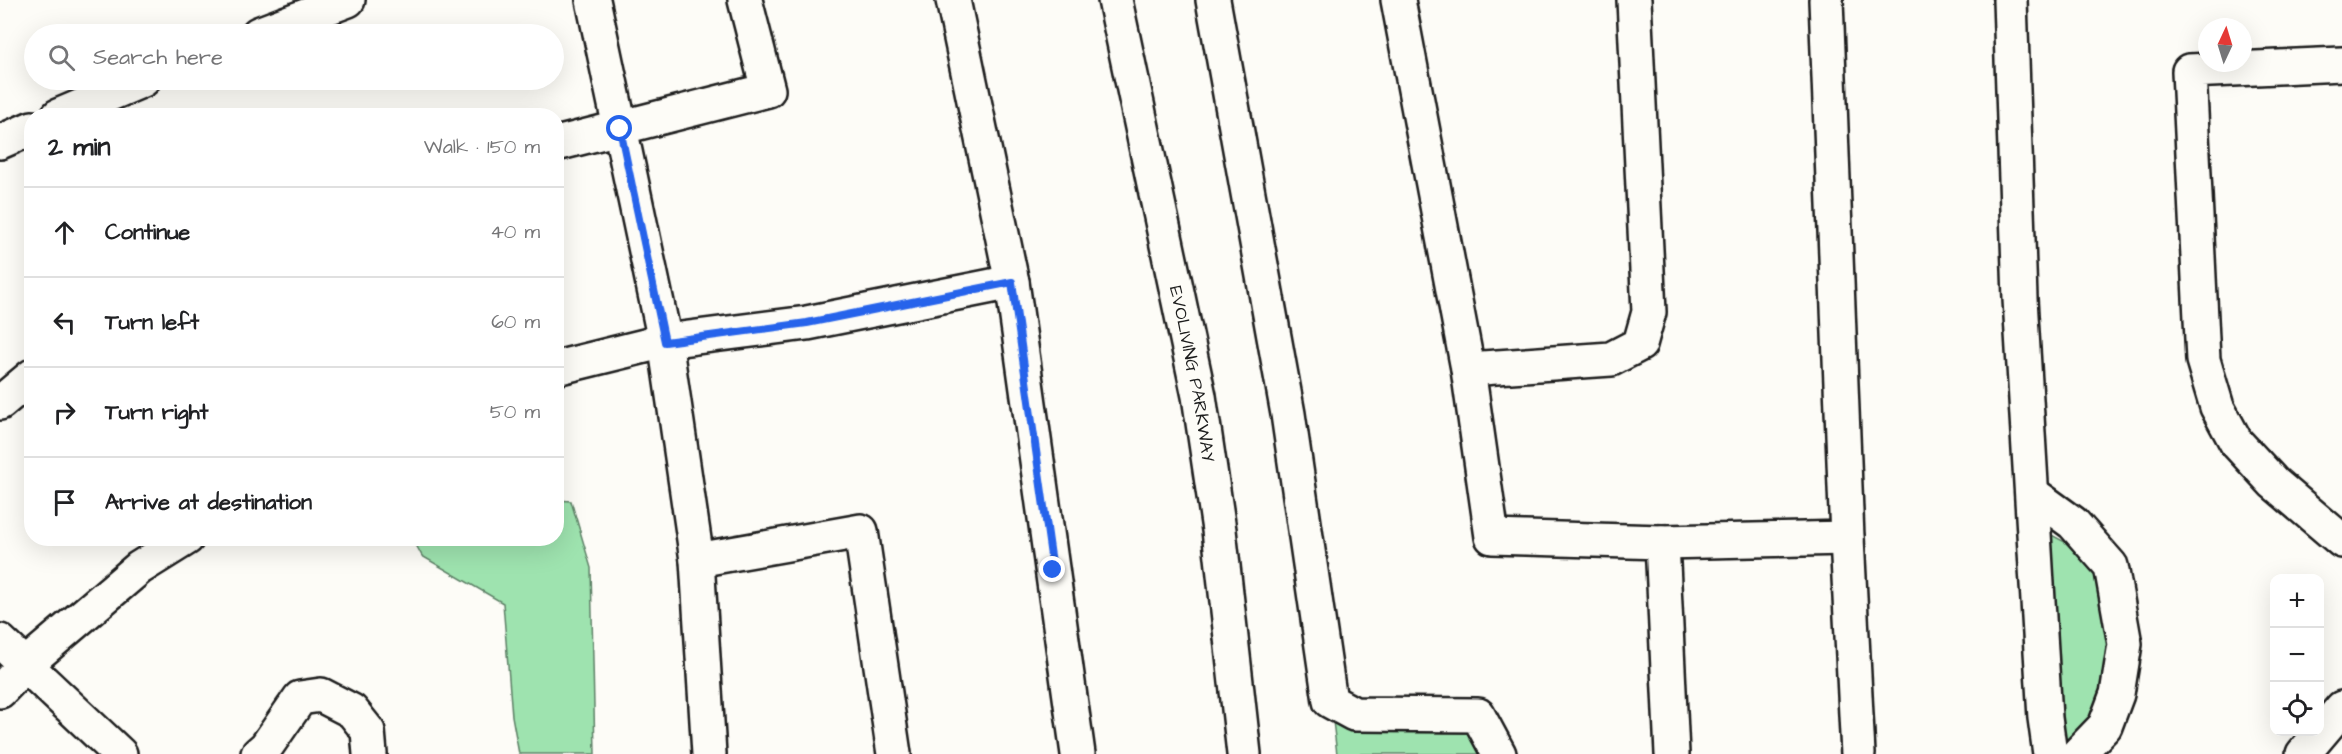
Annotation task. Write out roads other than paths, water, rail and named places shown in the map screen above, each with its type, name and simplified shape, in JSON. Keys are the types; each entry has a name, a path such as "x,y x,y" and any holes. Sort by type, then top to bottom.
{"street":[{"path":"284,24 348,0"},
{"path":"593,0 665,342 697,560 709,754"},
{"path":"564,142 768,90 745,0"},
{"path":"953,0 1012,282 1078,754"},
{"name":"EVOLIVING PARKWAY","path":"1115,0 1199,396 1219,530 1244,754"},
{"path":"1213,0 1288,414 1330,701 1354,714 1478,715 1499,754"},
{"path":"1398,0 1468,369 1492,537 1662,542 1847,538"},
{"path":"1468,369 1611,359 1640,344 1649,312 1634,0"},
{"path":"1826,0 1847,538 1858,754"},
{"path":"2010,0 2020,299 2045,718 2050,754"},
{"path":"2342,64 2189,71 2203,360 2217,407 2236,442 2274,483 2342,541"},
{"path":"77,108 119,90"},
{"path":"0,142 24,132"},
{"path":"564,366 665,342 807,323 1012,282"},
{"path":"0,403 24,383"},
{"path":"2033,494 2073,523 2110,567 2125,644 2117,694 2105,726 2078,754"},
{"path":"697,560 861,531 894,754"},
{"path":"1662,542 1672,754"},
{"path":"0,691 25,665 139,568 174,546"},
{"path":"0,641 120,754"},
{"path":"258,754 266,747 300,698 321,695 352,711 368,731 369,754"},
{"path":"2303,754 2342,708"}]}
